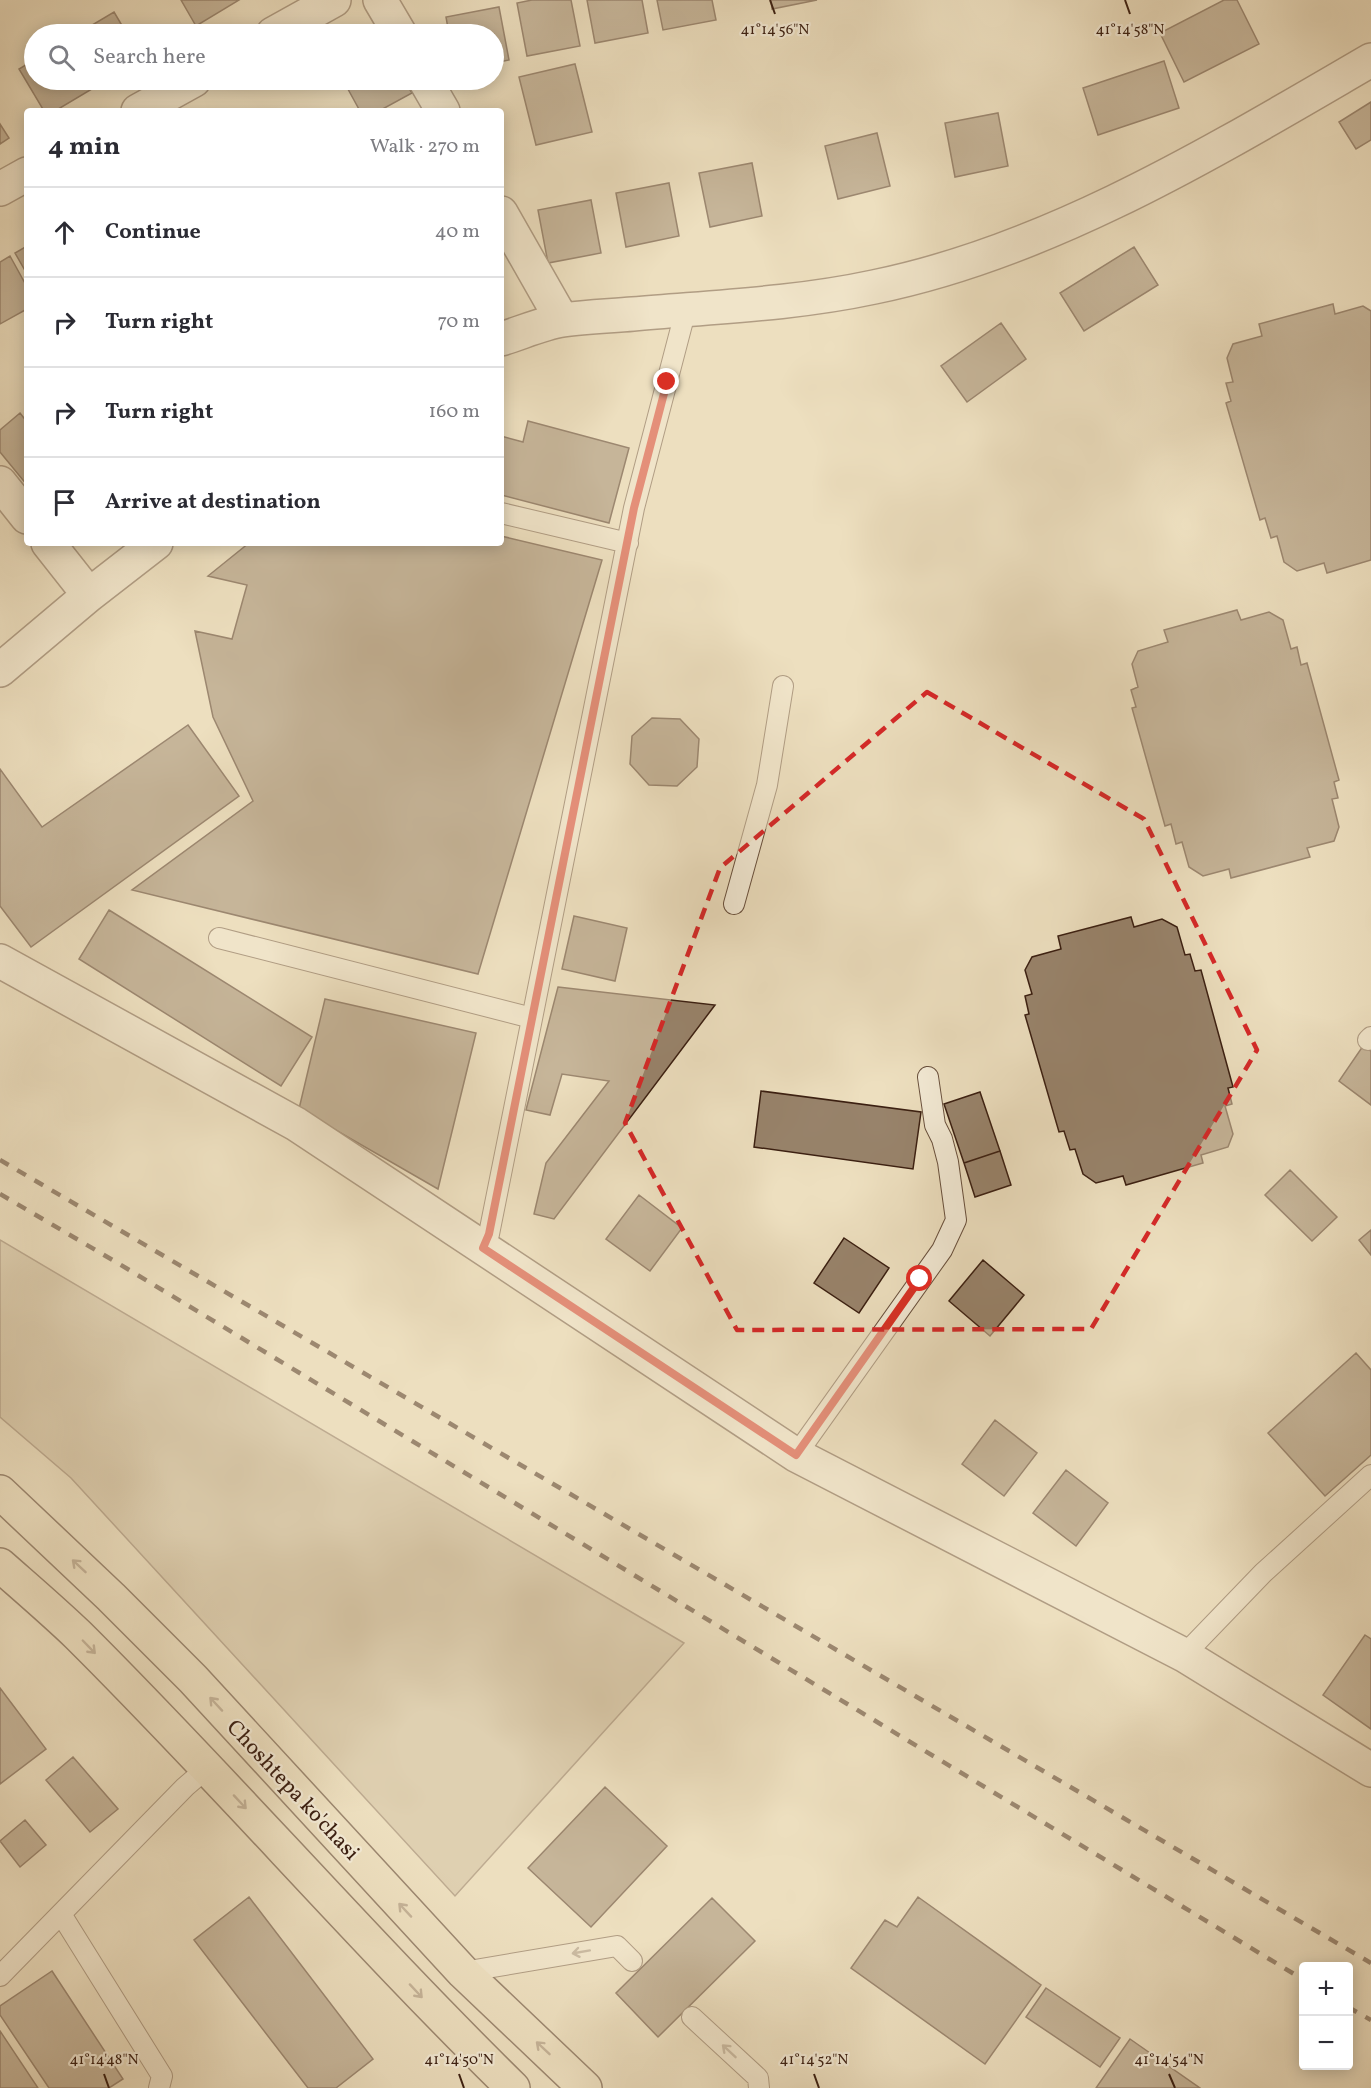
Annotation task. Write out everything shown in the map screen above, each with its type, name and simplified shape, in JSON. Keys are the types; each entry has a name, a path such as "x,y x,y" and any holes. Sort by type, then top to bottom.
{"main road":[{"name":"Choshtepa ko'chasi","path":"0,1492 111,1597 193,1679 463,1972 585,2088"},
{"path":"0,1565 76,1634 207,1768 437,2013 513,2088"}],"street":[{"path":"291,24 334,0"},
{"path":"380,0 394,24"},
{"path":"504,338 562,320 811,298 934,273 1062,226 1216,150 1371,60"},
{"path":"143,108 176,90"},
{"path":"431,90 441,108"},
{"path":"0,189 24,176"},
{"path":"504,218 562,320"},
{"path":"0,483 24,513"},
{"path":"50,546 89,594"},
{"path":"0,670 89,594 152,546"},
{"path":"0,962 296,1124 796,1455 1184,1655 1371,1770"}],"lane":[{"path":"483,1248 489,1234 634,508 686,309"},
{"path":"504,514 628,543"},
{"path":"734,904 767,785 783,686"},
{"path":"219,938 532,1018"},
{"path":"796,1455 942,1250 956,1220 948,1162 942,1139 935,1125 928,1077"},
{"path":"1184,1655 1263,1573 1371,1475"},
{"path":"0,1976 185,1787 207,1768"},
{"path":"61,1914 162,2076 159,2088"},
{"path":"463,1972 617,1946 632,1961"},
{"path":"692,2017 758,2078 759,2088"}],"highlighted area":[{"path":"927,692 1144,819 1257,1050 1091,1329 737,1330 625,1123 720,868"}],"shaded area":[{"path":"0,1240 684,1643 455,1896 71,1478 0,1417"}],"building":[{"path":"181,0 239,0 199,24 195,24"},
{"path":"532,0 571,0 580,46 527,56 517,3"},
{"path":"587,0 642,0 648,33 595,43"},
{"path":"657,0 712,0 716,20 663,30"},
{"path":"771,0 817,0 772,9"},
{"path":"1224,0 1237,0 1259,44 1184,82 1160,33"},
{"path":"499,7 502,24 447,24 446,17"},
{"path":"114,12 121,24 94,24"},
{"path":"504,34 509,60 504,61"},
{"path":"1164,61 1179,108 1098,135 1083,88"},
{"path":"575,64 592,132 536,145 519,77"},
{"path":"24,66 24,77 19,69"},
{"path":"32,90 90,90 60,108 42,108"},
{"path":"348,90 410,90 412,93 384,108 358,108"},
{"path":"1371,102 1371,140 1356,149 1339,122"},
{"path":"998,113 1008,166 955,177 945,123"},
{"path":"0,124 9,138 0,144"},
{"path":"877,133 890,186 838,199 825,146"},
{"path":"752,163 762,216 710,227 699,173"},
{"path":"669,183 679,236 626,247 616,193"},
{"path":"591,200 601,253 548,263 538,210"},
{"path":"1134,247 1158,285 1084,331 1060,293"},
{"path":"24,248 24,269 15,253"},
{"path":"10,256 24,282 24,311 0,324 0,262"},
{"path":"1333,304 1335,314 1363,306 1371,311 1371,560 1327,573 1324,563 1297,571 1284,562 1277,536 1271,538 1265,518 1260,520 1226,403 1231,401 1226,383 1233,382 1227,358 1233,344 1262,336 1259,324"},
{"path":"1001,323 1026,359 967,402 941,366"},
{"path":"20,413 24,418 24,481 0,452 0,430"},
{"path":"528,421 629,448 609,523 504,496 504,437 523,442"},
{"path":"504,537 602,560 478,974 132,890 253,801 213,717 195,631 232,639 247,585 208,576 245,546 504,546"},
{"path":"1237,610 1241,620 1269,612 1283,620 1291,649 1297,647 1301,665 1307,663 1339,780 1334,782 1338,798 1332,799 1339,827 1334,841 1307,848 1310,857 1231,878 1229,869 1203,876 1189,867 1182,842 1176,844 1171,824 1165,826 1132,708 1136,707 1131,690 1138,687 1132,664 1138,651 1168,642 1164,630"},
{"path":"652,718 680,719 699,739 697,767 677,786 649,785 630,764 632,736"},
{"path":"188,725 239,796 31,947 0,906 0,769 42,827"},
{"path":"109,910 312,1037 281,1086 79,959"},
{"path":"574,916 627,928 615,981 562,969"},
{"path":"1131,917 1134,927 1162,919 1177,927 1185,955 1190,954 1195,971 1201,970 1233,1087 1228,1088 1232,1104 1225,1106 1233,1134 1228,1147 1201,1155 1203,1163 1126,1185 1123,1176 1096,1183 1083,1174 1075,1149 1070,1150 1064,1131 1059,1132 1025,1015 1029,1014 1025,996 1032,994 1025,970 1032,957 1061,949 1058,936"},
{"path":"558,987 715,1005 554,1219 534,1214 546,1163 609,1081 562,1074 550,1115 526,1110"},
{"path":"325,999 476,1033 438,1189 299,1109"},
{"path":"1363,1046 1371,1051 1371,1105 1339,1081"},
{"path":"761,1091 921,1112 913,1169 754,1147"},
{"path":"980,1092 1000,1151 964,1163 944,1104"},
{"path":"1000,1151 1011,1185 975,1197 964,1163"},
{"path":"1290,1170 1337,1217 1312,1241 1265,1195"},
{"path":"639,1195 682,1228 650,1271 606,1239"},
{"path":"1371,1230 1371,1255 1359,1240"},
{"path":"844,1238 889,1268 859,1313 814,1283"},
{"path":"983,1260 1024,1295 990,1336 949,1301"},
{"path":"1356,1353 1371,1370 1371,1455 1325,1496 1268,1433"},
{"path":"995,1420 1037,1453 1004,1496 962,1464"},
{"path":"1066,1470 1108,1503 1076,1546 1033,1513"},
{"path":"1365,1635 1371,1639 1371,1729 1323,1695"},
{"path":"0,1688 46,1749 0,1784"},
{"path":"73,1757 118,1809 90,1832 46,1780"},
{"path":"605,1787 667,1846 591,1927 528,1868"},
{"path":"25,1820 46,1845 20,1867 0,1841"},
{"path":"249,1897 373,2059 336,2088 308,2088 194,1940"},
{"path":"918,1897 1041,1985 985,2064 851,1968 885,1920 897,1927"},
{"path":"712,1898 755,1941 658,2037 616,1993"},
{"path":"52,1971 123,2079 109,2088 49,2088 0,2015 0,2006"},
{"path":"1046,1988 1120,2038 1100,2067 1026,2017"},
{"path":"0,2031 38,2088 0,2088"},
{"path":"1130,2039 1200,2088 1096,2088"}],"railway":[{"path":"0,1160 1371,1963"},
{"path":"0,1194 1299,1977"},
{"path":"1353,2010 1371,2020"}],"route":[{"path":"667,382 634,508 489,1234 483,1248 796,1455 920,1279"}]}
